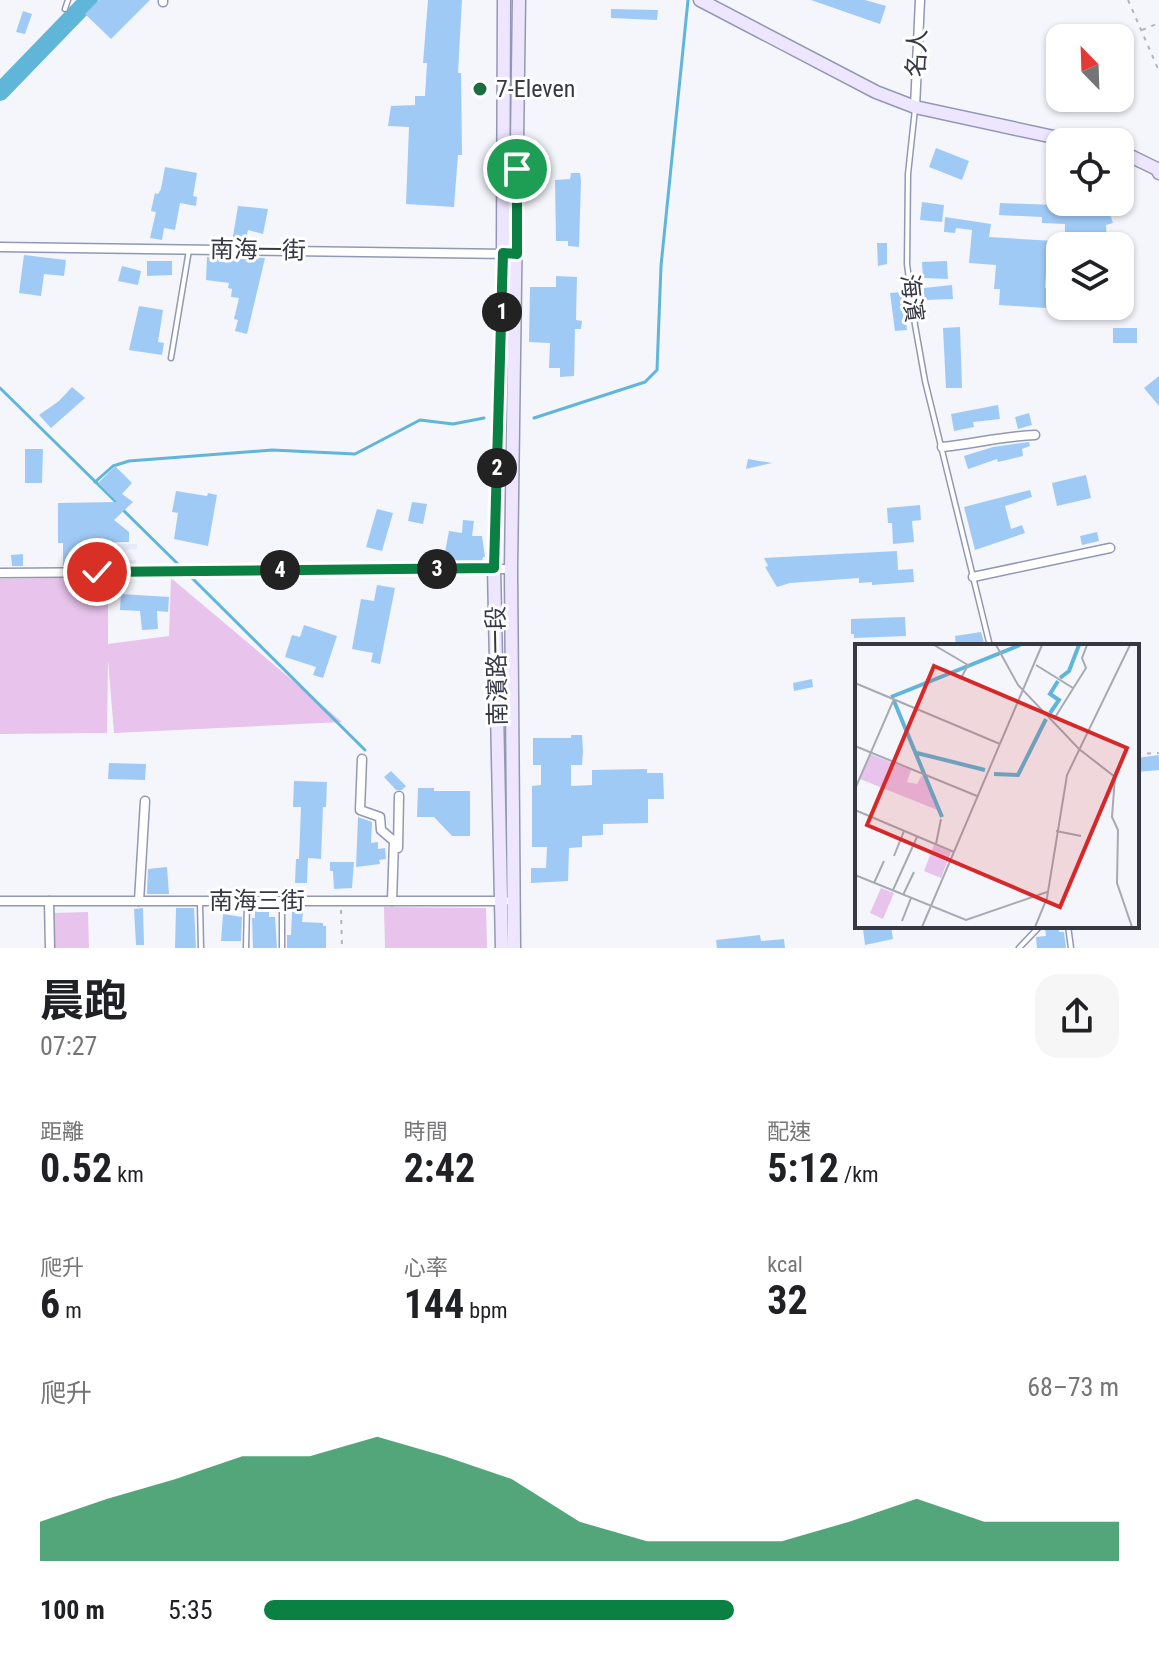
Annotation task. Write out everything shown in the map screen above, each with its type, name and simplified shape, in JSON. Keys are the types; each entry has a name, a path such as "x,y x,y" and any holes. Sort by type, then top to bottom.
{"main road":[{"name":"南濱路一段","path":"502,948 508,901 511,569 510,254 504,0"},
{"name":"南濱路一段","path":"514,948 508,901 494,568 519,0"},
{"path":"700,0 720,5 876,92 915,107 1046,135"},
{"path":"1134,156 1159,173"}],"street":[{"name":"名人","path":"915,107 920,0"},
{"name":"南海一街","path":"0,247 510,254"},
{"path":"942,447 1014,435 1035,435"},
{"path":"973,577 1110,548"},
{"path":"0,573 511,569"},
{"path":"362,759 360,810 380,817 381,830 394,841 394,901"},
{"path":"394,901 399,796"},
{"path":"139,901 145,801"},
{"name":"南海三街","path":"0,901 508,901"},
{"path":"49,901 50,948"}],"lane":[{"path":"65,9 68,0"},
{"name":"海濱","path":"915,107 908,174 907,264 925,381 990,644"},
{"path":"171,358 189,250"},
{"path":"200,901 201,948"},
{"path":"246,948 247,901"},
{"path":"282,901 282,948"},
{"path":"1019,948 1038,928"},
{"path":"1068,928 1071,948"}],"path":[{"path":"1128,0 1159,71"},
{"path":"1141,30 1159,23"},
{"path":"1139,754 1159,753"},
{"path":"341,901 342,948"}],"shaded area":[{"path":"110,544 137,544 137,549 126,550 126,560 136,560 136,568 111,568"},
{"path":"108,577 108,644 169,636 171,578 342,722 114,733 108,660 107,733 0,734 0,579"},
{"path":"384,907 486,908 487,948 385,948"},
{"path":"88,912 89,948 53,948 52,913"}],"building":[{"path":"99,0 150,0 111,39 85,14"},
{"path":"428,0 462,0 458,73 461,73 462,155 458,155 454,207 406,204 409,127 388,126 391,106 415,105 415,96 425,96 427,63 423,63"},
{"path":"811,0 865,0 886,6 880,24"},
{"path":"611,9 658,10 657,20 611,18"},
{"path":"23,11 32,14 25,34 16,32"},
{"path":"936,148 969,161 962,180 929,167"},
{"path":"165,167 197,173 193,196 197,197 196,206 180,203 175,230 164,228 162,240 150,238 156,212 151,211 155,193 158,194 161,189"},
{"path":"571,173 580,173 581,181 579,247 568,246 568,241 556,241 555,180 570,179"},
{"path":"922,202 944,205 942,222 920,220"},
{"path":"1000,203 1046,205 1046,216 1111,216 1113,223 1106,225 1106,232 1065,232 1065,224 1042,223 1042,217 999,215"},
{"path":"238,206 268,209 263,234 248,230 245,243 232,242"},
{"path":"945,217 991,224 989,237 1046,241 1046,308 999,305 1000,289 994,289 996,265 969,263 972,230 956,228 955,233 944,232"},
{"path":"877,243 887,243 887,264 878,266"},
{"path":"24,255 66,260 64,276 44,274 41,296 19,293"},
{"path":"207,257 238,260 239,257 265,258 247,334 235,331 238,320 234,319 239,298 231,297 229,283 206,280"},
{"path":"147,261 172,261 172,275 147,276"},
{"path":"947,261 948,279 923,278 922,262"},
{"path":"122,266 141,271 138,285 118,281"},
{"path":"556,276 577,277 576,320 582,321 581,329 575,329 574,376 560,377 560,368 549,368 550,343 529,342 530,287 556,287"},
{"path":"952,285 953,299 924,300 924,288"},
{"path":"902,292 907,330 895,331 890,293"},
{"path":"139,306 163,310 158,342 164,343 162,355 129,350"},
{"path":"960,327 962,388 946,388 943,328"},
{"path":"1113,328 1137,328 1137,343 1113,343"},
{"path":"1159,376 1159,406 1144,388"},
{"path":"72,387 85,398 51,428 39,415"},
{"path":"998,405 1000,419 973,422 974,427 954,431 951,414"},
{"path":"1029,413 1032,425 1018,429 1015,417"},
{"path":"1029,442 1030,446 1022,449 1023,456 998,462 997,459 968,469 964,456 993,447"},
{"path":"25,449 43,449 42,483 25,483"},
{"path":"748,459 772,463 746,469"},
{"path":"115,466 132,483 122,494 133,502 114,520 129,532 129,542 79,543 79,565 63,566 63,543 58,543 58,503 117,502 98,483"},
{"path":"1086,475 1091,498 1057,506 1052,483"},
{"path":"1030,490 1032,497 1005,506 1011,529 1022,525 1025,533 975,550 964,507"},
{"path":"176,491 217,495 208,546 174,539 178,513 172,512"},
{"path":"412,502 427,504 423,524 408,521"},
{"path":"920,505 921,520 912,521 914,542 893,544 892,523 888,523 887,508"},
{"path":"377,509 393,513 382,551 366,547"},
{"path":"463,520 474,521 472,536 482,536 485,557 482,562 443,563 449,531 462,533"},
{"path":"1097,532 1099,541 1082,545 1080,536"},
{"path":"897,551 898,570 913,569 914,582 872,585 872,582 859,583 859,578 790,583 777,587 765,567 768,566 764,558"},
{"path":"23,554 23,566 12,566 11,555"},
{"path":"377,585 395,588 380,664 371,662 373,653 352,649 361,599 374,601"},
{"path":"121,594 169,597 168,612 157,611 158,629 142,630 140,611 120,610"},
{"path":"905,617 906,636 854,638 851,634 851,619"},
{"path":"304,625 337,636 323,678 313,675 316,667 285,657 292,635 300,637"},
{"path":"981,632 984,644 956,644 955,636"},
{"path":"812,679 813,687 794,691 793,683"},
{"path":"571,735 582,735 583,751 582,765 571,765 571,786 592,785 592,770 647,769 647,773 663,773 664,799 648,799 648,823 603,824 603,835 582,836 582,847 569,848 568,881 531,883 531,868 546,868 547,847 532,847 532,786 541,785 541,765 533,765 533,738 571,738"},
{"path":"1159,755 1159,770 1139,772 1139,758"},
{"path":"109,763 146,764 145,780 108,779"},
{"path":"391,771 406,786 402,790 396,790 384,777"},
{"path":"294,781 327,782 321,859 308,858 307,883 295,883 301,807 293,807"},
{"path":"418,788 470,791 470,836 452,836 434,817 417,817"},
{"path":"358,817 372,822 371,843 378,842 378,849 385,848 386,859 379,860 380,864 356,867"},
{"path":"330,862 354,862 352,888 334,889"},
{"path":"167,867 169,894 147,894 148,869"},
{"path":"143,908 144,945 136,945 134,909"},
{"path":"176,908 194,908 196,948 175,948"},
{"path":"255,908 263,908 263,911 269,911 269,917 275,917 277,948 253,948 252,918 255,918"},
{"path":"292,912 303,912 302,922 323,923 326,926 326,948 287,948"},
{"path":"223,914 242,917 241,941 221,941"},
{"path":"891,928 893,939 865,945 863,929"},
{"path":"1045,928 1058,928 1059,932 1064,932 1066,948 1037,948 1036,937 1046,936"},
{"path":"760,935 761,941 784,939 785,948 717,948 716,940"}],"waterway":[{"path":"0,92 89,0"},
{"path":"534,418 645,382 657,370 661,266 688,0"},
{"path":"0,388 117,503"},
{"path":"95,482 113,466 129,461 272,450 355,454 420,420 453,424 484,418"},
{"path":"122,509 182,568"},
{"path":"188,574 365,750"}],"place":[{"name":"7-Eleven","path":"480,89"}],"route":[{"path":"97,572 494,568 503,253 517,254 517,169"}]}
